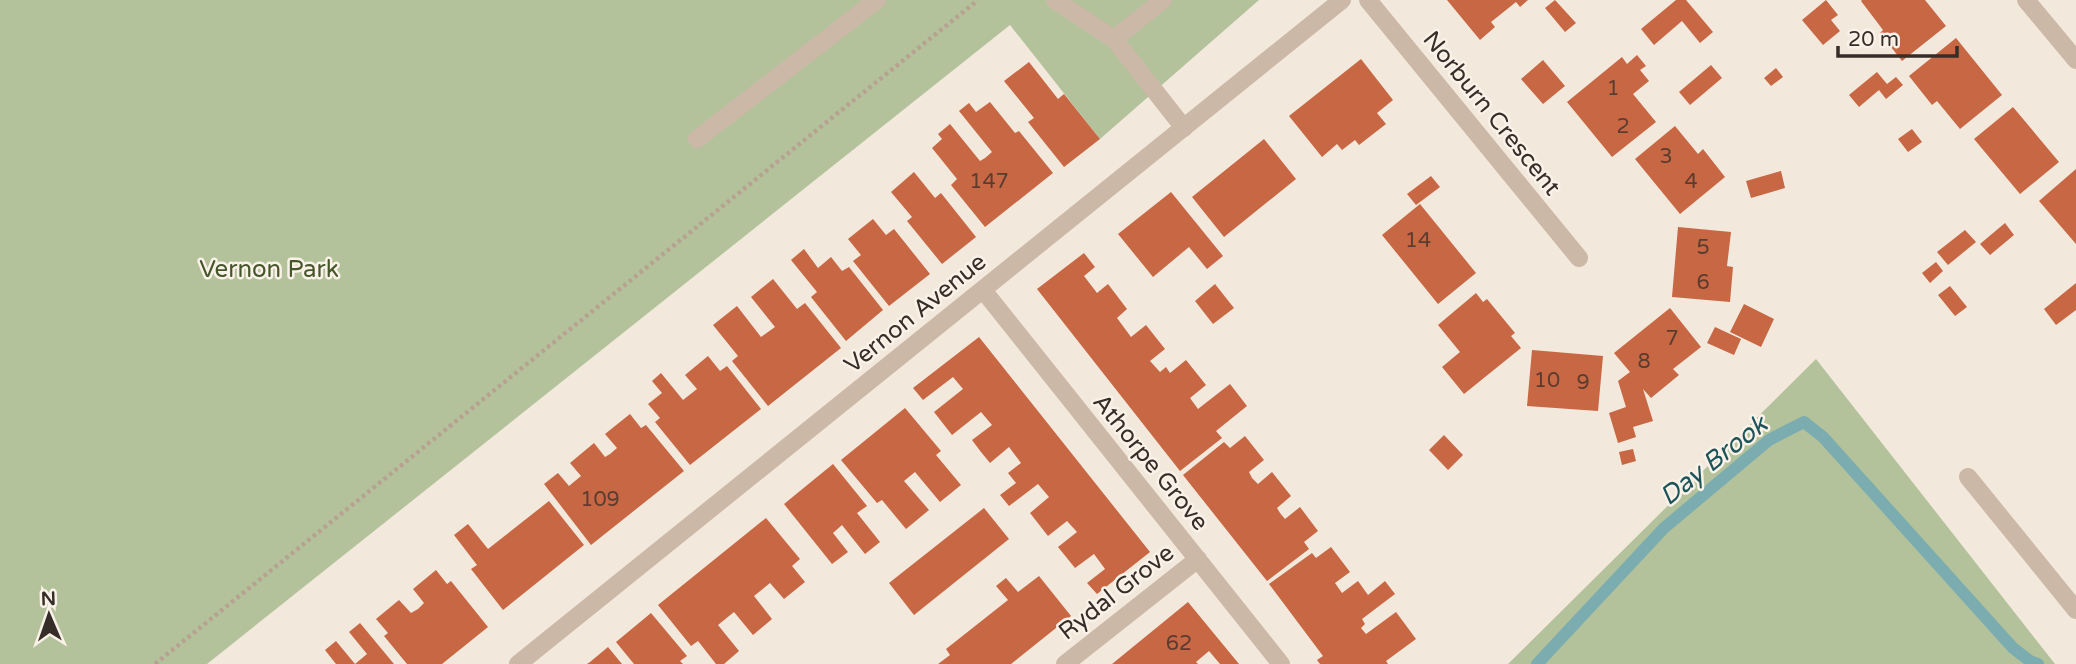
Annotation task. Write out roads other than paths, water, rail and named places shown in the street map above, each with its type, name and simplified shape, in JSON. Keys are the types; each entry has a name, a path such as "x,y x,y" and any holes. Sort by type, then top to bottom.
{"street":[{"path":"697,139 877,0"},
{"path":"1055,0 1114,39 1184,128"},
{"path":"1114,39 1163,0"},
{"name":"Vernon Avenue","path":"518,664 1342,0"},
{"name":"Norburn Crescent","path":"1368,0 1579,258"},
{"path":"2026,0 2076,60"},
{"name":"Athorpe Grove","path":"983,290 1281,664"},
{"path":"1968,477 2076,610"},
{"name":"Rydal Grove","path":"1065,664 1198,559"}],"waterway":[{"name":"Day Brook","path":"1537,664 1664,528 1769,440 1804,422 1823,437 2013,648 2038,664"}],"park label":[{"name":"Vernon Park","path":"269,269"}]}
